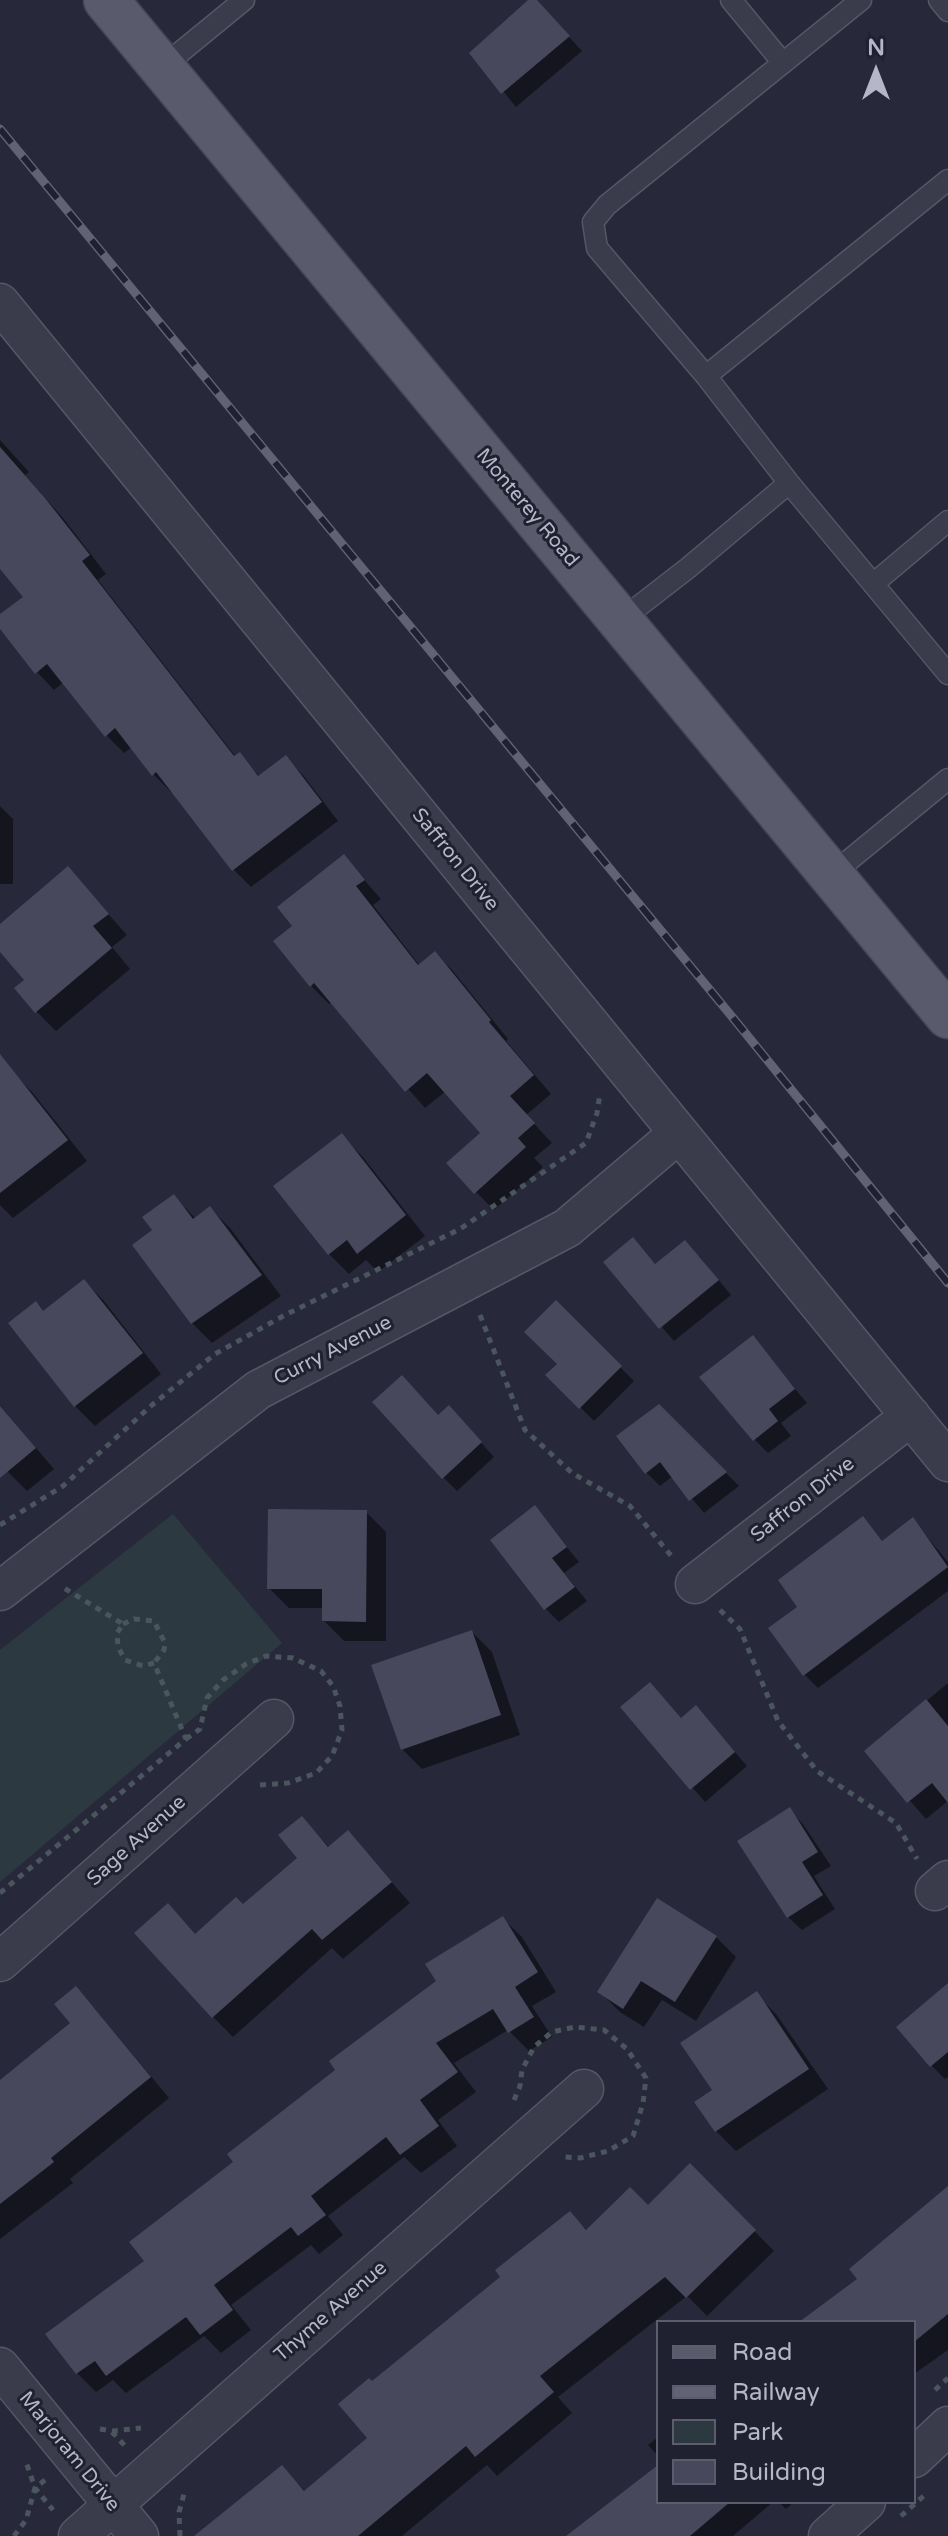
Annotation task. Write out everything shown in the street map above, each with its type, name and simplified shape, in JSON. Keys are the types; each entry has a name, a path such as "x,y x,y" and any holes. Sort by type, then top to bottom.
{"main road":[{"name":"Monterey Road","path":"106,0 948,1016"}],"street":[{"name":"Saffron Drive","path":"0,303 948,1462"},
{"name":"Curry Avenue","path":"0,1591 258,1390 567,1228 679,1133"},
{"name":"Saffron Drive","path":"695,1584 911,1416"},
{"name":"Sage Avenue","path":"0,1962 274,1719"},
{"name":"Thyme Avenue","path":"78,2536 584,2089"},
{"name":"Marjoram Drive","path":"0,2367 139,2536"},
{"path":"925,2471 948,2426"},
{"path":"828,2536 879,2514"}],"lane":[{"path":"161,68 244,0"},
{"path":"731,0 783,63"},
{"path":"861,0 607,205 593,222 597,248 706,376 789,483 948,674"},
{"path":"939,0 948,11"},
{"path":"706,376 948,180"},
{"path":"621,620 789,483"},
{"path":"873,584 948,521"},
{"path":"831,875 948,779"}],"path":[{"path":"0,1525 63,1486 152,1405 215,1354 285,1315 460,1229 586,1143 597,1113 602,1085"},
{"path":"51,1581 123,1624"},
{"path":"134,1619 154,1621 165,1643 164,1650 154,1663 143,1666 125,1660 118,1647 117,1633 123,1624 134,1619"},
{"path":"0,1893 186,1739 154,1663"},
{"path":"14,2536 26,2520 35,2488 23,2455"}],"green space":[{"path":"173,1514 282,1643 0,1882 0,1650"}],"building":[{"path":"528,0 537,0 570,36 501,94 469,53"},
{"path":"0,447 90,555 82,561 234,756 240,752 258,776 286,755 322,802 232,871 156,772 152,776 115,728 105,737 47,664 35,674 0,629 0,614 23,597 0,569"},
{"path":"344,854 365,880 356,886 418,965 435,951 534,1075 510,1096 535,1123 518,1138 526,1147 474,1194 446,1163 480,1133 427,1073 405,1092 314,983 310,987 273,941 292,926 277,907"},
{"path":"68,866 109,914 93,926 112,948 35,1013 14,988 24,980 0,952 0,924"},
{"path":"0,1054 68,1140 0,1193"},
{"path":"342,1133 406,1215 357,1254 347,1240 328,1255 273,1186"},
{"path":"174,1194 193,1219 210,1206 262,1275 191,1324 132,1245 152,1230 142,1217"},
{"path":"633,1237 655,1264 685,1240 719,1280 659,1329 603,1262"},
{"path":"84,1279 143,1353 74,1407 8,1323 36,1301 43,1311"},
{"path":"556,1300 622,1366 579,1409 545,1375 557,1364 524,1332"},
{"path":"753,1335 795,1389 769,1409 778,1421 753,1441 699,1377"},
{"path":"402,1375 438,1415 449,1405 482,1442 442,1479 372,1402"},
{"path":"659,1404 727,1472 689,1501 660,1462 645,1474 616,1436"},
{"path":"0,1406 36,1448 0,1478"},
{"path":"535,1505 567,1547 552,1558 575,1587 544,1610 490,1540"},
{"path":"268,1509 367,1510 366,1622 322,1621 322,1589 267,1589"},
{"path":"863,1516 882,1541 913,1517 948,1567 803,1676 768,1628 797,1607 778,1580"},
{"path":"472,1630 501,1715 401,1750 371,1665"},
{"path":"650,1682 681,1718 696,1705 735,1752 690,1790 620,1707"},
{"path":"926,1699 948,1726 948,1803 932,1783 907,1803 864,1751"},
{"path":"790,1807 818,1852 802,1862 823,1895 787,1918 737,1841"},
{"path":"302,1816 328,1847 348,1830 392,1882 322,1940 312,1929 212,2018 134,1933 168,1903 195,1934 236,1897 243,1904 297,1858 278,1835"},
{"path":"657,1898 717,1936 675,2002 641,1981 623,2009 597,1992"},
{"path":"503,1916 538,1972 515,1987 534,2017 508,2033 493,2009 436,2043 458,2072 420,2100 439,2126 400,2155 386,2137 311,2196 326,2215 298,2236 291,2227 214,2285 233,2310 200,2335 186,2317 106,2376 95,2361 76,2374 45,2334 144,2261 129,2242 233,2162 227,2154 335,2070 329,2061 436,1981 425,1964"},
{"path":"948,1983 948,2052 930,2067 896,2027"},
{"path":"76,1986 151,2077 51,2158 54,2162 0,2204 0,2080 70,2023 54,2004"},
{"path":"757,1991 809,2069 715,2132 694,2102 712,2090 680,2043"},
{"path":"690,2163 756,2230 686,2298 665,2277 540,2376 554,2392 475,2457 466,2446 358,2536 194,2536 282,2465 304,2491 367,2438 338,2404 369,2378 372,2381 500,2277 495,2270 570,2211 586,2230 630,2187 648,2205"},
{"path":"948,2186 948,2314 916,2340 916,2320 802,2320 857,2279 849,2269"},
{"path":"656,2467 656,2504 728,2504 690,2536 566,2536"}],"railway":[{"path":"0,129 948,1283"}]}
